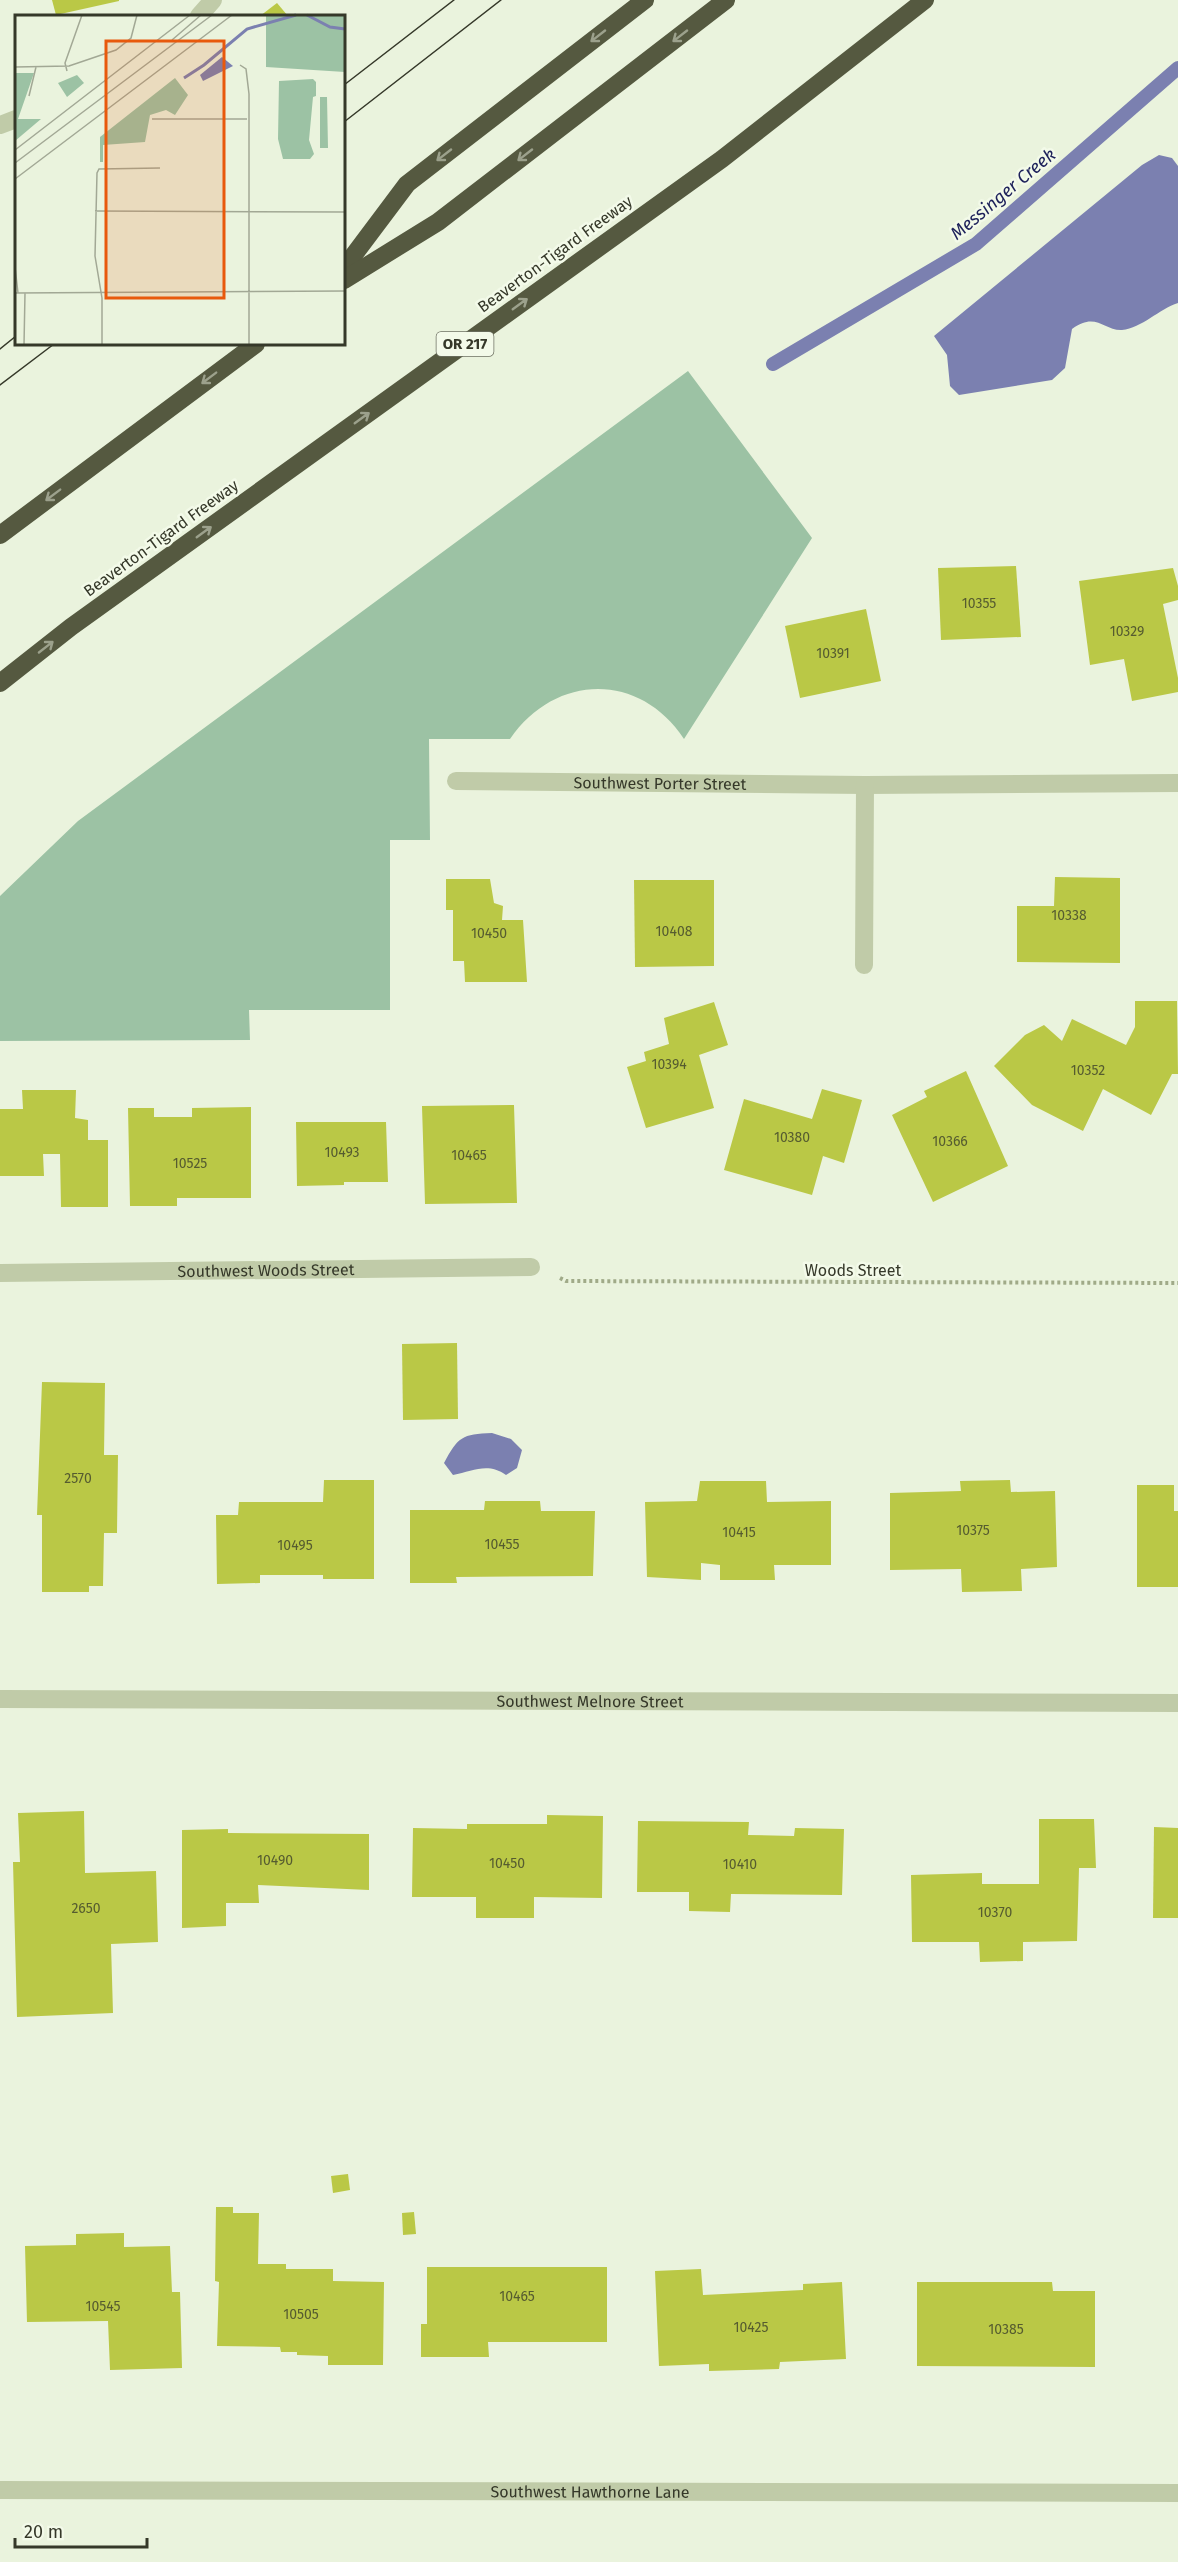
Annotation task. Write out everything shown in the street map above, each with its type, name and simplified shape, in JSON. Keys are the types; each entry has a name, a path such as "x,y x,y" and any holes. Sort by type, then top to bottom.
{"highway":[{"path":"345,267 406,184 645,0"},
{"path":"345,279 438,222 726,0"},
{"name":"Beaverton-Tigard Freeway","path":"0,683 81,620 722,159 926,0"},
{"path":"0,535 255,345"}],"street":[{"path":"199,15 213,0"},
{"path":"0,125 15,119"},
{"name":"Southwest Porter Street","path":"456,781 865,785 1178,783"},
{"path":"864,965 865,785"},
{"name":"Southwest Woods Street","path":"0,1273 531,1267"},
{"name":"Southwest Melnore Street","path":"0,1699 1178,1703"},
{"name":"Southwest Hawthorne Lane","path":"0,2490 1178,2493"}],"path":[{"name":"Woods Street","path":"531,1267 566,1281 1178,1283"}],"green space":[{"path":"688,371 812,538 684,739 665,717 644,701 621,692 597,689 573,693 550,702 529,718 510,739 429,739 430,840 390,840 390,1010 249,1010 250,1040 0,1041 0,896 78,821"}],"water":[{"path":"1159,155 1172,158 1178,166 1178,303 1129,329 1116,330 1094,322 1080,324 1072,329 1065,368 1052,380 959,395 950,386 947,355 934,336 1142,165"},
{"path":"492,1433 511,1439 522,1450 517,1468 506,1475 487,1468 453,1475 444,1463 457,1442 474,1434"}],"building":[{"path":"52,0 119,0 119,1 56,15"},
{"path":"277,3 287,15 261,15"},
{"path":"1016,566 1021,637 941,640 938,568"},
{"path":"1173,568 1178,586 1178,600 1163,604 1178,678 1178,692 1132,701 1124,659 1090,665 1079,581"},
{"path":"866,609 881,681 800,698 785,626"},
{"path":"1055,877 1120,878 1120,963 1017,962 1017,906 1054,906"},
{"path":"446,879 490,879 494,903 503,906 502,920 523,920 527,982 465,982 464,961 453,961 453,910 446,910"},
{"path":"634,880 714,880 714,966 635,967"},
{"path":"1135,1001 1177,1001 1178,1074 1172,1074 1151,1115 1103,1089 1083,1131 1032,1105 994,1066 1025,1035 1044,1025 1062,1041 1072,1019 1126,1045 1135,1027"},
{"path":"714,1002 728,1045 699,1055 714,1108 646,1128 627,1067 646,1061 644,1052 669,1044 664,1018"},
{"path":"966,1071 1008,1166 933,1202 892,1115 927,1097 924,1091"},
{"path":"822,1089 862,1100 844,1163 823,1156 812,1195 724,1170 744,1099 812,1119"},
{"path":"22,1090 76,1090 75,1118 88,1120 88,1140 108,1140 108,1207 61,1207 60,1154 43,1154 44,1176 0,1176 0,1109 23,1109"},
{"path":"514,1105 517,1203 425,1204 422,1106"},
{"path":"251,1107 251,1198 177,1198 177,1206 130,1206 128,1108 154,1108 154,1117 192,1117 192,1108"},
{"path":"296,1122 386,1122 388,1182 344,1182 344,1185 297,1186"},
{"path":"457,1343 458,1419 403,1420 402,1344"},
{"path":"42,1382 105,1383 104,1455 118,1455 117,1533 104,1533 103,1586 89,1586 89,1592 42,1592 42,1515 37,1515"},
{"path":"324,1480 374,1480 374,1579 323,1579 323,1575 260,1575 260,1583 217,1584 216,1515 238,1515 239,1502 323,1502"},
{"path":"1010,1480 1011,1492 1055,1491 1057,1567 1021,1569 1022,1591 962,1592 961,1569 890,1570 890,1493 961,1491 960,1481"},
{"path":"700,1481 766,1481 767,1502 831,1501 831,1565 774,1565 775,1580 720,1580 720,1565 701,1563 701,1580 647,1577 645,1502 697,1501"},
{"path":"1137,1485 1174,1485 1174,1511 1178,1511 1178,1587 1137,1587"},
{"path":"485,1501 540,1501 541,1511 595,1511 593,1576 456,1577 457,1583 410,1583 410,1510 484,1510"},
{"path":"84,1811 85,1873 156,1871 158,1942 111,1944 113,2013 17,2017 13,1862 20,1862 18,1813"},
{"path":"547,1815 603,1816 602,1898 534,1897 534,1918 476,1918 476,1897 412,1897 413,1828 467,1829 467,1824 547,1824"},
{"path":"1039,1819 1094,1819 1096,1868 1079,1868 1077,1941 1023,1942 1023,1961 980,1962 979,1942 912,1942 911,1875 982,1873 982,1884 1039,1884"},
{"path":"638,1821 749,1822 748,1835 794,1836 795,1828 844,1829 842,1895 731,1894 730,1912 689,1911 689,1892 637,1892"},
{"path":"1154,1827 1178,1828 1178,1918 1153,1918"},
{"path":"228,1829 228,1833 369,1834 369,1890 258,1885 259,1903 226,1903 226,1926 182,1928 182,1830"},
{"path":"348,2174 350,2190 333,2193 331,2176"},
{"path":"216,2207 233,2207 233,2213 259,2213 258,2264 286,2264 286,2269 333,2269 333,2281 384,2282 383,2365 328,2365 328,2356 281,2352 280,2347 217,2346 219,2282 215,2281"},
{"path":"414,2212 416,2234 403,2235 402,2213"},
{"path":"124,2233 124,2247 170,2246 172,2292 180,2292 182,2368 110,2370 108,2321 27,2322 25,2246 76,2245 76,2234"},
{"path":"427,2267 607,2267 607,2342 488,2342 489,2357 421,2357 421,2324 427,2324"},
{"path":"701,2269 703,2295 803,2290 803,2284 842,2282 846,2359 780,2362 779,2369 709,2371 709,2364 659,2366 655,2271"},
{"path":"917,2282 1052,2282 1053,2291 1095,2291 1095,2367 917,2366"}],"waterway":[{"name":"Messinger Creek","path":"773,364 976,244 1178,68"}],"tram line":[{"path":"345,84 454,0"},
{"path":"345,121 501,0"},
{"path":"0,349 15,337"},
{"path":"0,385 53,345"}]}
